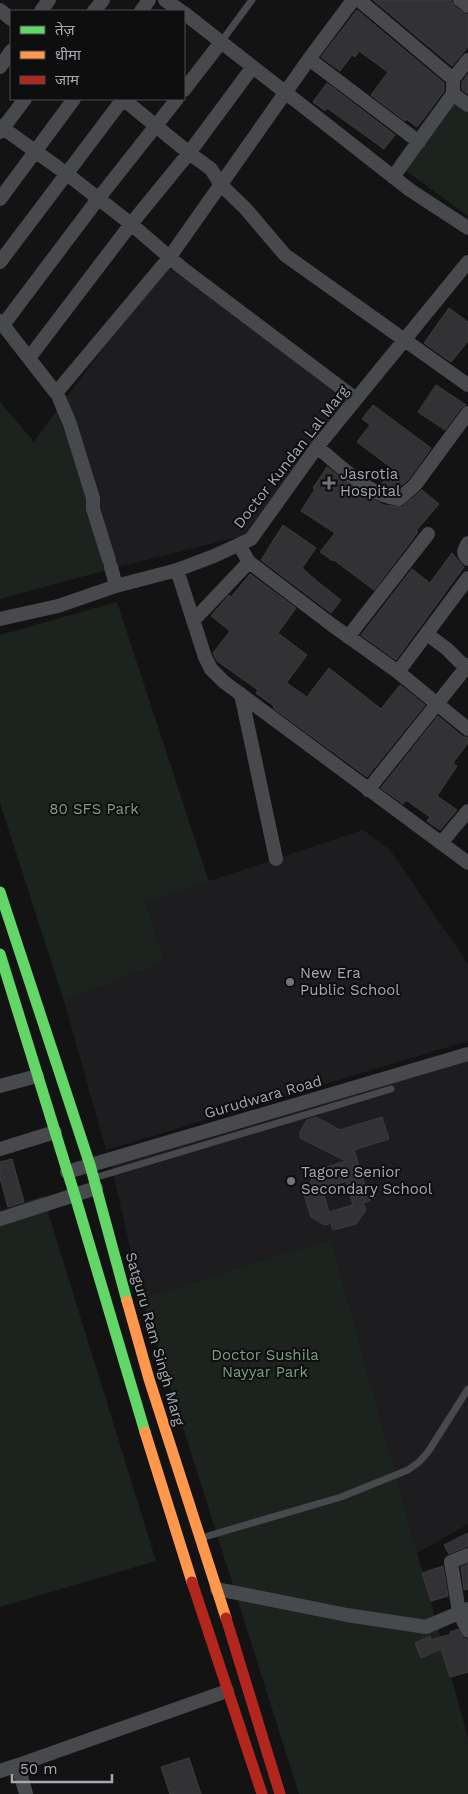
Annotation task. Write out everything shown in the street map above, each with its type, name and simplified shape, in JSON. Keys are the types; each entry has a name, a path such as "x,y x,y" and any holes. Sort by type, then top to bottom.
{"main road":[{"name":"Satguru Ram Singh Marg","path":"0,892 93,1177 149,1379 201,1538 280,1794"},
{"path":"0,954 75,1196 149,1446 262,1794"}],"street":[{"path":"95,10 103,0"},
{"path":"141,10 149,0"},
{"path":"165,0 177,10"},
{"path":"176,100 1,323 56,393 169,258 309,59 353,0"},
{"path":"359,0 453,80"},
{"path":"460,0 468,6"},
{"path":"0,10 10,18"},
{"path":"185,17 221,42 393,177 468,228"},
{"path":"185,89 221,42"},
{"path":"0,67 10,52"},
{"path":"309,59 418,142"},
{"path":"393,177 453,94 453,80 468,60"},
{"path":"29,358 131,224 189,154 252,68"},
{"path":"453,94 468,105"},
{"path":"24,100 1,129 67,174 131,224 169,258 356,400"},
{"path":"0,199 73,100"},
{"path":"0,262 122,100"},
{"path":"124,100 210,169 221,185 245,208 285,255 468,386"},
{"name":"Doctor Kundan Lal Marg","path":"0,619 58,606 116,586 177,570 251,539 317,446 468,262"},
{"path":"59,398 70,424 93,498 93,509 116,586"},
{"path":"317,446 373,491 388,498 399,500 415,486 468,413"},
{"path":"348,637 428,534"},
{"path":"468,543 463,552 468,559"},
{"path":"239,545 249,562 348,637 398,672 468,729"},
{"path":"193,621 249,562"},
{"path":"177,570 210,670 468,863"},
{"path":"398,672 468,578"},
{"path":"368,790 467,666 427,634"},
{"path":"240,694 276,859"},
{"path":"441,843 468,810"},
{"name":"Gurudwara Road","path":"67,1172 93,1177 468,1054"},
{"path":"0,1086 37,1076"},
{"path":"0,1149 55,1132"},
{"path":"0,1218 75,1196 93,1177"},
{"path":"468,1555 451,1562 468,1631"},
{"path":"217,1589 347,1615 426,1627 464,1611"},
{"path":"0,1771 227,1691"},
{"path":"18,1765 26,1794"}],"lane":[{"path":"221,42 252,0"},
{"path":"93,1177 391,1089"},
{"path":"201,1538 341,1497 408,1470 428,1452 468,1389"}],"shaded area":[{"path":"165,265 357,403 258,532 114,568 70,393"},
{"name":"New Era Public School","path":"363,830 390,850 468,964 468,1041 106,1150 64,1001 164,962 146,902"},
{"name":"Tagore Senior Secondary School","path":"468,1061 468,1524 417,1553 331,1239 142,1298 111,1165"}],"green space":[{"path":"448,87 468,102 468,216 394,162"},
{"path":"70,393 114,568 0,599 0,402 34,442"},
{"name":"80 SFS Park","path":"117,602 209,882 146,902 164,962 64,1001 0,803 0,635"},
{"path":"43,1196 156,1561 0,1607 0,1211"},
{"name":"Doctor Sushila Nayyar Park","path":"331,1239 468,1738 468,1794 299,1794 142,1298"}],"building":[{"path":"373,0 451,0 455,7 468,15 468,47 452,66"},
{"path":"357,10 444,83 444,91 417,127 406,119 405,121 371,95 388,72 359,51 355,57 352,55 340,71 321,57"},
{"path":"468,74 468,94 462,90 462,82"},
{"path":"327,83 395,135 384,149 327,108 325,111 313,102"},
{"path":"449,308 468,322 468,341 451,362 424,343"},
{"path":"436,385 466,405 461,408 445,430 418,412"},
{"path":"373,405 431,448 409,479 396,490 381,485 393,469 357,442 370,425 362,419"},
{"path":"327,467 361,493 384,505 402,507 422,490 439,504 416,531 418,532 374,590 334,560 320,552 335,533 301,511"},
{"path":"283,525 316,548 302,568 341,600 331,613 261,560"},
{"path":"452,553 464,567 396,660 361,635 412,569 430,583"},
{"path":"250,574 296,608 278,633 307,655 287,682 288,684 307,697 329,668 381,709 400,685 425,705 367,777 273,708 274,706 256,693 258,690 217,661 213,653 230,631 211,616 229,595 231,597"},
{"path":"438,716 462,736 468,738 468,743 453,763 457,766 437,796 457,810 440,830 427,821 430,817 406,800 403,804 381,788"},
{"path":"316,1117 340,1130 382,1117 389,1139 354,1150 370,1201 363,1203 366,1210 356,1224 333,1230 331,1223 325,1225 311,1217 304,1194 310,1192 308,1186 317,1170 346,1161 300,1138 300,1132 307,1120","holes":["346,1181 353,1205 329,1212 322,1189"]},
{"path":"12,1159 24,1202 8,1207 0,1178 0,1162"},
{"path":"468,1533 468,1546 449,1554 444,1545"},
{"path":"468,1564 468,1589 464,1590 461,1567"},
{"path":"443,1566 448,1596 431,1601 422,1573"},
{"path":"458,1629 463,1638 468,1640 468,1672 450,1677 441,1649 421,1658 415,1643 430,1636 431,1640 451,1634 450,1632"},
{"path":"189,1758 201,1794 170,1794 161,1767"}],"traffic: fast":[{"path":"0,892 90,1165 127,1301"},
{"path":"0,954 75,1196 145,1432"}],"traffic: slow":[{"path":"127,1301 149,1379 226,1618"},
{"path":"145,1432 192,1582"}],"traffic: jam":[{"path":"192,1582 262,1794"},
{"path":"226,1618 280,1794"}],"place":[{"name":"Jasrotia Hospital","path":"329,483"},
{"name":"New Era Public School","path":"290,982"},
{"name":"Tagore Senior Secondary School","path":"291,1181"}]}
